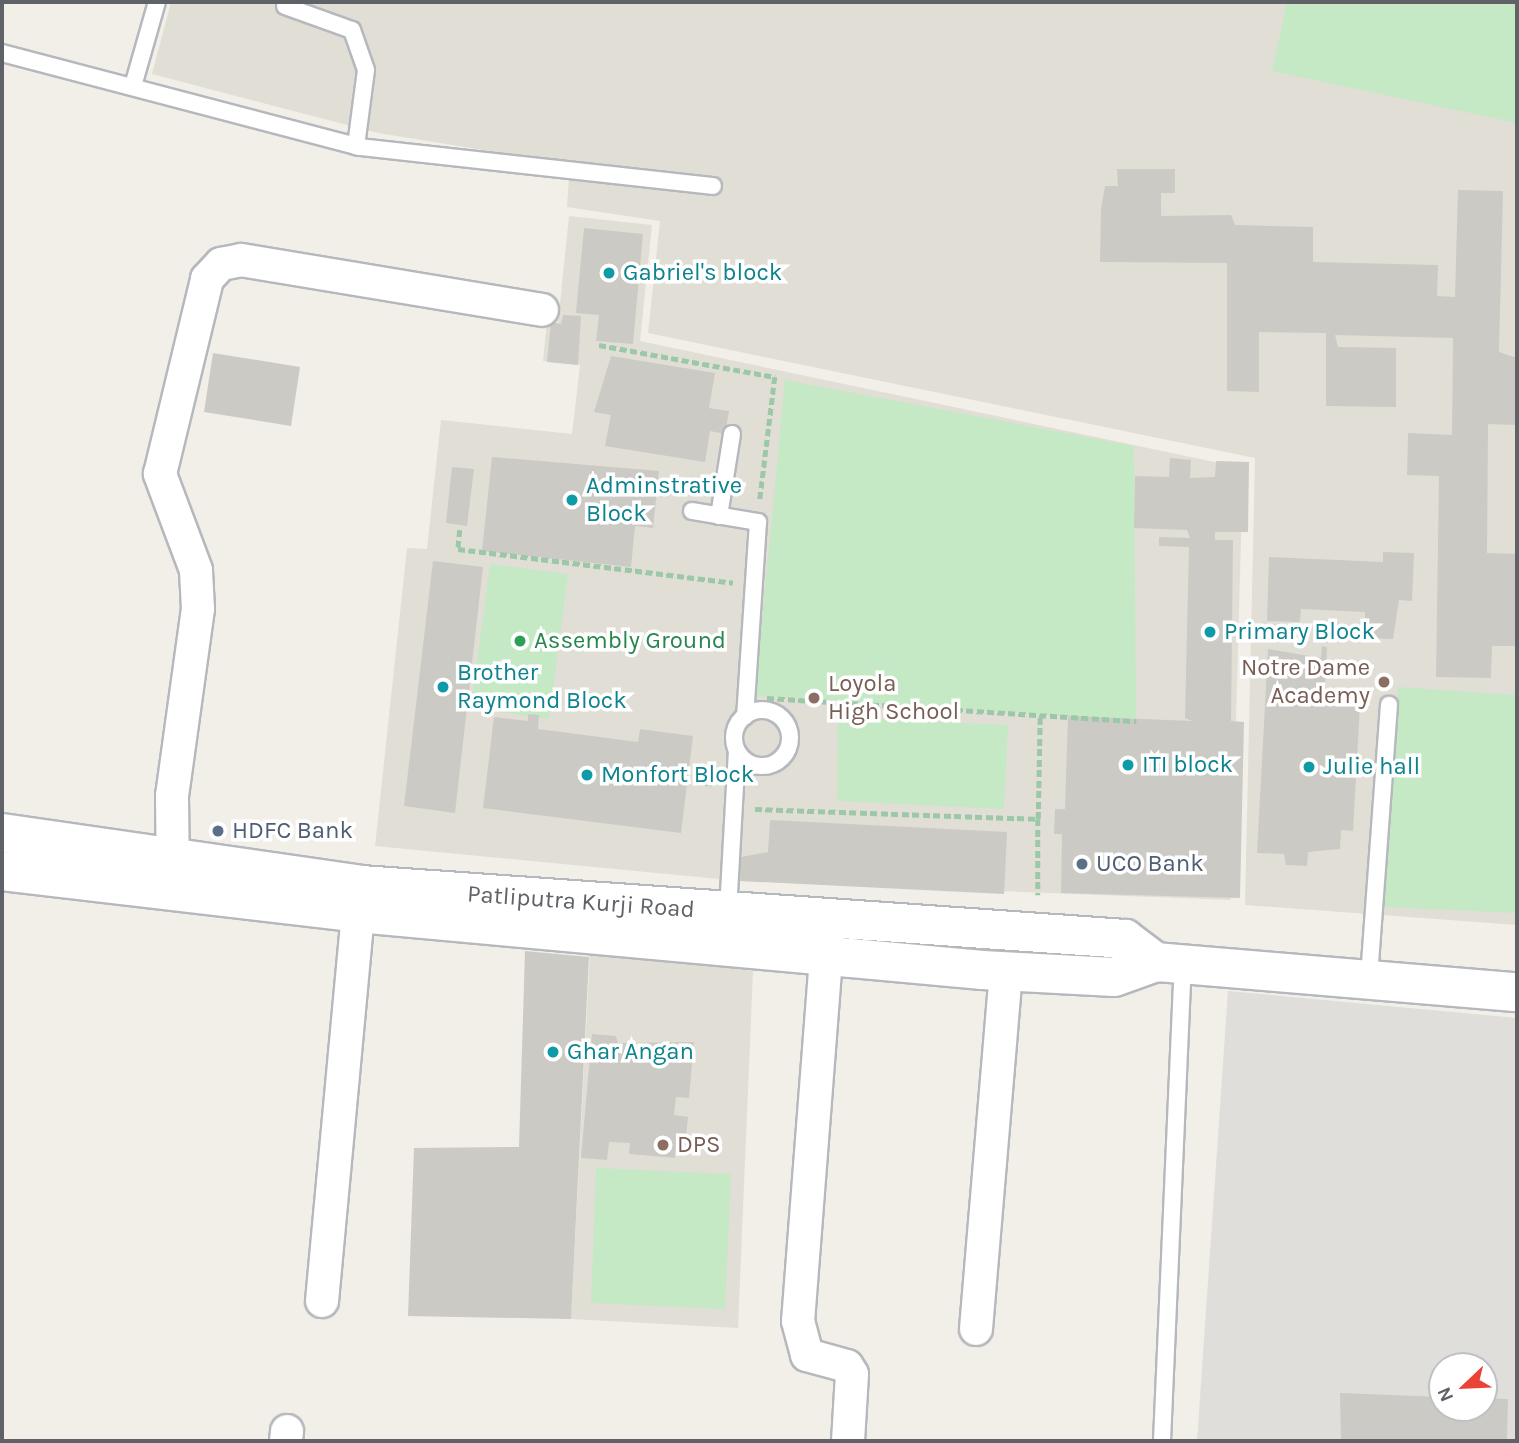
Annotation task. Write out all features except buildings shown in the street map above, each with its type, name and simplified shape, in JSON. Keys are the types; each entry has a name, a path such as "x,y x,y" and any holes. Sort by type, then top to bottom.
{"street":[{"path":"173,891 172,796 198,609 196,570 160,474 207,278 221,264 241,260 542,310"},
{"name":"Patliputra Kurji Road","path":"2,833 66,859 174,854 359,899 672,926 728,914 827,939"},
{"path":"2,871 66,859 173,891 359,899 322,1301"},
{"path":"672,926 827,939 996,959 1114,977 1169,963 1517,992"},
{"path":"827,939 798,1321 807,1355 852,1374 848,1441"},
{"path":"976,1329 996,959"}],"lane":[{"path":"133,86 157,2"},
{"path":"285,6 352,30 366,70 356,146"},
{"path":"2,53 356,146 713,186"},
{"path":"719,516 732,434"},
{"path":"692,511 758,522 745,716 734,733 737,751 736,809 728,914"},
{"path":"1369,978 1389,705"},
{"path":"737,751 761,766 778,761 788,747 779,716 762,710 745,716"},
{"path":"1162,1441 1169,963"}],"path":[{"path":"599,345 775,377 758,522"},
{"path":"460,530 458,549 754,584"},
{"path":"745,696 1136,721"},
{"path":"1038,895 1040,715"},
{"path":"736,809 1038,819"}],"shaded area":[{"name":"Notre Dame Academy","path":"171,2 1517,2 1517,925 1245,905 1255,458 648,333 660,221 567,207 570,164 378,133 152,74"},
{"name":"Loyola High School","path":"569,216 652,225 640,341 1243,468 1231,900 740,881 375,846 407,548 427,549 441,420 572,434 580,365 543,361 547,322 558,323"},
{"name":"DPS","path":"590,952 753,971 738,1328 571,1319"},
{"path":"1228,991 1517,1018 1517,1441 1197,1441"}],"green space":[{"path":"1287,2 1517,2 1517,123 1272,71"},
{"path":"785,380 1134,446 1136,721 755,695"},
{"name":"Assembly Ground","path":"490,564 568,574 549,719 471,708"},
{"path":"1398,687 1517,695 1517,913 1384,907"},
{"path":"838,718 1008,725 1004,809 837,801"},
{"path":"596,1168 731,1174 725,1309 591,1303"}],"place":[{"name":"Gabriel's block","path":"609,273"},
{"name":"Adminstrative Block","path":"572,500"},
{"name":"Primary Block","path":"1210,632"},
{"name":"Assembly Ground","path":"520,641"},
{"name":"Notre Dame Academy","path":"1384,682"},
{"name":"Brother Raymond Block","path":"443,687"},
{"name":"Loyola High School","path":"814,698"},
{"name":"ITI block","path":"1128,765"},
{"name":"Julie hall","path":"1309,767"},
{"name":"Monfort Block","path":"587,775"},
{"name":"HDFC Bank","path":"218,831"},
{"name":"UCO Bank","path":"1082,864"},
{"name":"Ghar Angan","path":"553,1052"},
{"name":"DPS","path":"663,1145"}]}
